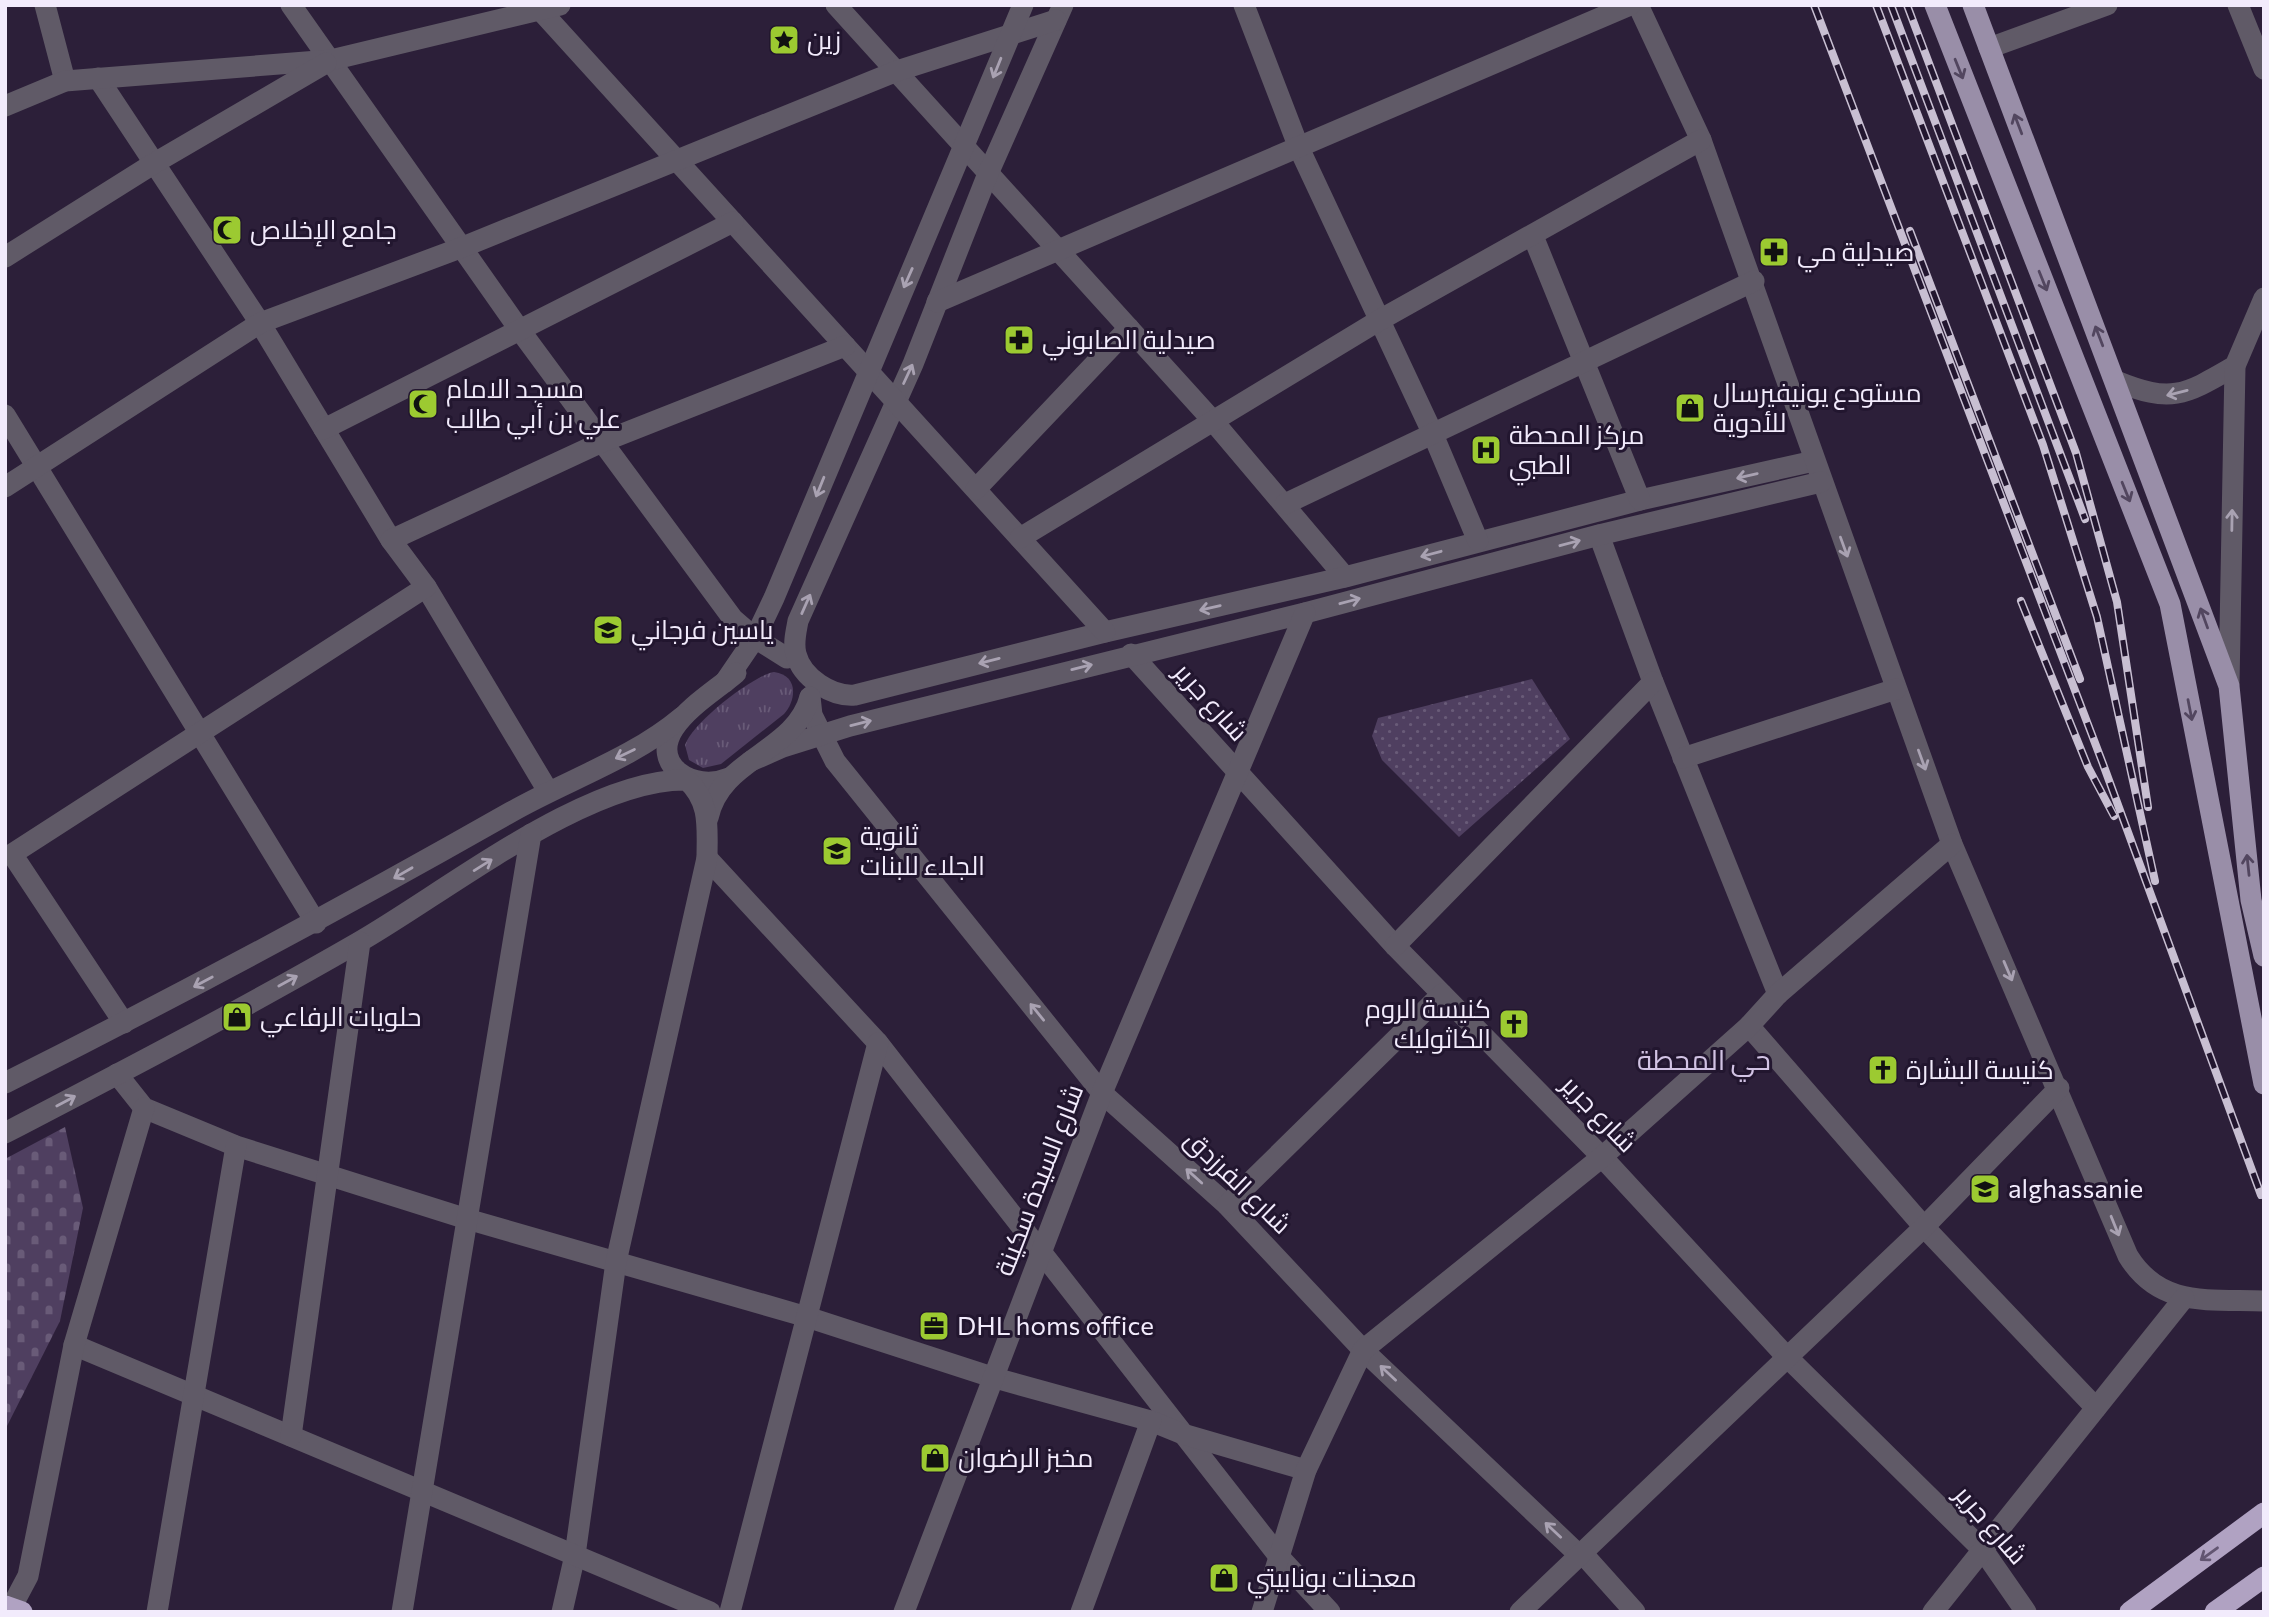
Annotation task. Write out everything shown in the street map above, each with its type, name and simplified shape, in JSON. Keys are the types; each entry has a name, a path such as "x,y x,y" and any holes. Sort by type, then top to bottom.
{"highway":[{"path":"2130,1612 2264,1513"},
{"path":"2215,1612 2264,1577"}],"main road":[{"path":"1935,5 2170,604 2264,1084"},
{"path":"1973,5 2229,686 2264,956"}],"street":[{"path":"45,5 65,82"},
{"path":"291,5 519,329 733,619 755,638 795,663 828,691 842,696 1345,577 1640,500 1814,461"},
{"path":"836,5 988,176 1213,421 1345,577"},
{"path":"729,677 755,638 1023,5"},
{"path":"1244,5 1299,148 1432,432 1478,541"},
{"path":"937,302 1630,5"},
{"path":"1638,5 1701,140 1754,281 1821,482 1952,844 2059,1088 2128,1256 2140,1275 2159,1289 2184,1298 2264,1301"},
{"path":"1990,48 2107,5"},
{"path":"2238,5 2264,69"},
{"path":"5,106 65,82 331,60 551,8 733,222 1105,632"},
{"path":"5,487 260,323 463,247 897,71 1010,35 1060,13"},
{"path":"835,761 812,715 809,683 795,663 794,641 798,621 896,401 988,176 1060,13"},
{"path":"5,257 153,164 331,60"},
{"path":"98,78 260,323 391,540 426,587 548,791"},
{"path":"1020,538 1378,321 1701,140"},
{"path":"324,429 733,222"},
{"path":"1533,236 1640,500"},
{"path":"1285,504 1754,281"},
{"path":"2229,686 2235,366 2264,298"},
{"path":"976,489 1129,328"},
{"path":"391,540 602,442 845,346"},
{"path":"2116,381 2144,392 2169,396 2201,386 2235,366"},
{"path":"5,415 316,923"},
{"path":"751,761 820,734 1131,654 1305,613 1599,535 1821,482"},
{"path":"1599,535 1653,682 1778,994"},
{"path":"124,1023 9,849 426,587"},
{"name":"شارع السيدة سكينة","path":"904,1612 1102,1093 1305,613"},
{"path":"729,677 740,648 733,619"},
{"name":"شارع جرير","path":"1131,654 1395,946 1602,1157 1786,1356 1983,1550 2026,1612"},
{"path":"8,1077 124,1023 316,923 548,791 642,746 682,717 729,677 759,659 773,656 795,663"},
{"path":"1395,946 1653,682"},
{"path":"1683,758 1896,689"},
{"path":"707,824 716,793 729,778 796,726 806,713 810,697"},
{"path":"562,1612 575,1555 616,1262 707,858 707,824 703,799 675,769 668,743 672,730 682,717"},
{"path":"783,747 801,744 820,749 835,761"},
{"name":"شارع الفرزدق","path":"835,761 1102,1093 1227,1205 1363,1350 1580,1553 1635,1612"},
{"path":"5,1133 360,942 531,834 631,789 661,779 715,784 729,778"},
{"path":"402,1612 531,834"},
{"path":"1262,1612 1306,1469 1363,1350 1602,1157 1749,1026 1778,994 1952,844"},
{"path":"707,858 878,1043 1280,1559 1329,1612"},
{"path":"291,1436 360,942"},
{"path":"1227,1205 1442,994"},
{"path":"1749,1026 1924,1227 2096,1408"},
{"path":"730,1612 878,1043"},
{"path":"117,1074 144,1108 236,1146 467,1219 807,1317 995,1378 1151,1421 1183,1434 1306,1469"},
{"path":"1518,1612 1924,1227 2059,1088"},
{"path":"12,1609 27,1576 74,1345 144,1108"},
{"path":"157,1612 236,1146"},
{"path":"1933,1612 2184,1298"},
{"path":"74,1345 710,1612"},
{"path":"1082,1612 1151,1421"}],"green space":[{"path":"774,672 788,678 793,688 791,702 784,714 721,764 703,768 689,760 685,745 710,713 752,682"},
{"path":"1532,679 1570,739 1459,837 1382,760 1372,736 1378,718"},
{"path":"65,1127 83,1208 60,1321 5,1430 5,1159"}],"railway":[{"path":"1814,5 2103,764 2261,1195"},
{"path":"1876,5 2043,445 2097,617 2155,881"},
{"path":"1891,5 2085,519"},
{"path":"1907,5 2076,453 2117,602 2148,807"},
{"path":"1910,231 2080,679"},
{"path":"2021,601 2088,767 2114,816"}],"place":[{"name":"زين","path":"784,40"},
{"name":"جامع الإخلاص","path":"227,230"},
{"name":"صيدلية مي","path":"1774,252"},
{"name":"صيدلية الصابوني","path":"1019,340"},
{"name":"مسجد الامام علي بن أبي طالب","path":"423,404"},
{"name":"مستودع يونيفيرسال للأدوية","path":"1690,408"},
{"name":"مركز المحطة الطبي","path":"1486,450"},
{"name":"ياسين فرجاني","path":"608,630"},
{"name":"ثانوية الجلاء للبنات","path":"837,851"},
{"name":"حلويات الرفاعي","path":"237,1017"},
{"name":"كنيسة الروم الكاثوليك","path":"1514,1024"},
{"name":"كنيسة البشارة","path":"1883,1070"},
{"name":"alghassanie","path":"1985,1189"},
{"name":"DHL homs office","path":"934,1326"},
{"name":"مخبز الرضوان","path":"935,1458"},
{"name":"معجنات بونابيتي","path":"1224,1578"}],"district":[{"name":"حي المحطة","path":"1704,1060"}]}
